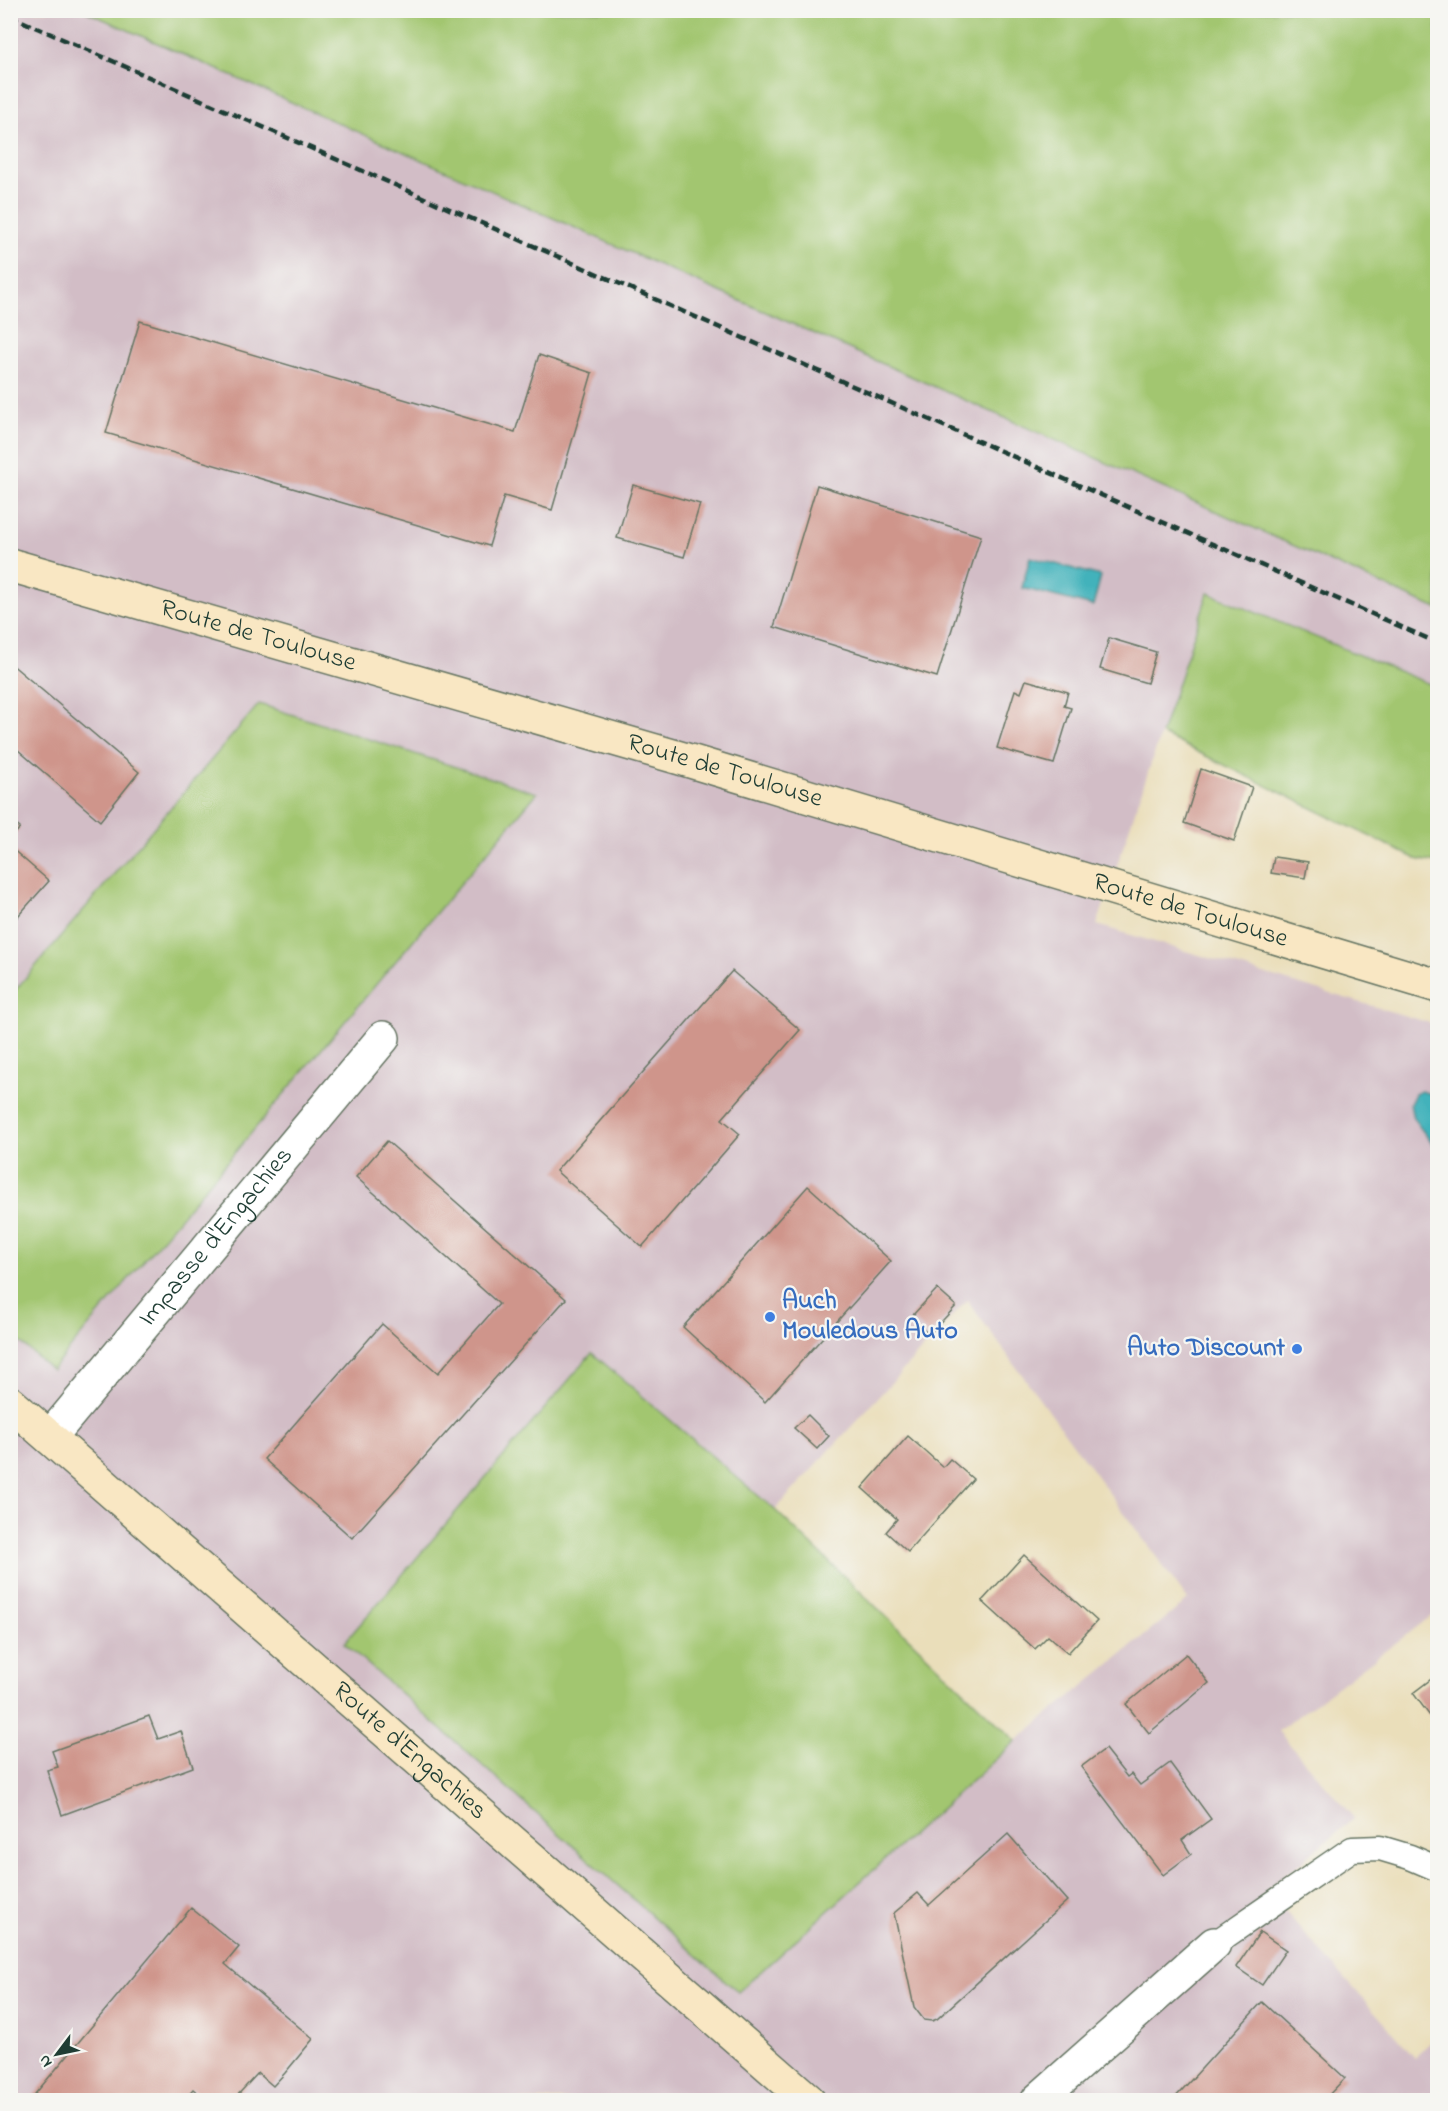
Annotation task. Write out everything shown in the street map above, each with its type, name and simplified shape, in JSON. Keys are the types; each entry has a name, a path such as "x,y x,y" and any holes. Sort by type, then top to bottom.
{"main road":[{"name":"Route de Toulouse","path":"10,565 680,758 1437,986"},
{"name":"Route d'Engachies","path":"10,1403 808,2100"}],"street":[{"name":"Impasse d'Engachies","path":"50,1437 383,1038"},
{"path":"1038,2100 1214,1944"}],"lane":[{"path":"1214,1944 1352,1848 1380,1848 1410,1857 1437,1869"}],"shaded area":[{"path":"11,11 85,11 1437,609 1437,687 1208,593 1097,925 1437,1025 1437,1612 1278,1731 1354,1818 1267,1891 1415,2057 1437,2036 1437,2100 11,2100 11,1334 52,1370 259,704 11,995","holes":["967,1300 1188,1600 1016,1741 738,1992 592,1353 775,1510"]}],"green space":[{"path":"85,11 1437,11 1437,609"},
{"path":"1208,593 1437,687 1437,863 1416,859 1161,734"},
{"path":"259,704 537,793 52,1370 11,1334 11,995"},
{"path":"592,1353 775,1510 1016,1741 738,1992 344,1643"}],"water":[{"path":"1030,557 1101,576 1093,606 1022,588"},
{"path":"1421,1091 1437,1096 1437,1150 1413,1118 1410,1104 1415,1094"}],"building":[{"path":"140,321 515,432 539,355 592,373 552,510 504,496 489,546 106,433"},
{"path":"633,485 700,504 684,557 617,538"},
{"path":"817,485 981,536 937,677 774,627"},
{"path":"1109,638 1156,652 1147,683 1100,669"},
{"path":"10,663 139,772 100,821 10,743"},
{"path":"1026,680 1068,692 1064,706 1071,708 1054,764 997,748 1015,690 1021,693"},
{"path":"1201,769 1252,787 1234,841 1184,823"},
{"path":"10,820 20,828 10,839"},
{"path":"10,847 49,881 10,925"},
{"path":"1274,857 1308,862 1305,878 1271,873"},
{"path":"732,971 800,1030 722,1119 740,1134 642,1247 556,1171"},
{"path":"387,1141 566,1299 352,1538 264,1459 382,1324 438,1373 499,1304 356,1177"},
{"path":"808,1186 891,1261 765,1402 683,1327"},
{"path":"937,1289 956,1306 929,1335 911,1317"},
{"path":"808,1415 829,1436 817,1449 794,1428"},
{"path":"908,1436 943,1467 950,1459 973,1479 908,1552 886,1532 897,1519 862,1488"},
{"path":"1024,1555 1097,1621 1068,1653 1048,1636 1035,1649 982,1601"},
{"path":"1186,1654 1209,1683 1149,1733 1126,1704"},
{"path":"1438,1674 1438,1727 1413,1693"},
{"path":"149,1716 158,1739 181,1731 193,1767 62,1815 47,1770 58,1767 52,1751"},
{"path":"1105,1749 1127,1777 1131,1774 1140,1785 1170,1763 1211,1819 1182,1840 1191,1854 1163,1875 1081,1767"},
{"path":"1008,1834 1067,1901 937,2019 924,2020 914,2007 894,1913 918,1893 929,1905"},
{"path":"191,1908 239,1947 225,1964 313,2039 285,2073 273,2086 258,2073 233,2100 206,2100 193,2089 183,2100 30,2100"},
{"path":"1260,1932 1286,1950 1262,1985 1236,1967"},
{"path":"1262,2002 1345,2078 1324,2100 1173,2100"}],"railway":[{"path":"10,16 1438,643"}],"place":[{"name":"Auch Mouledous Auto","path":"770,1317"},
{"name":"Auto Discount","path":"1297,1349"}]}
